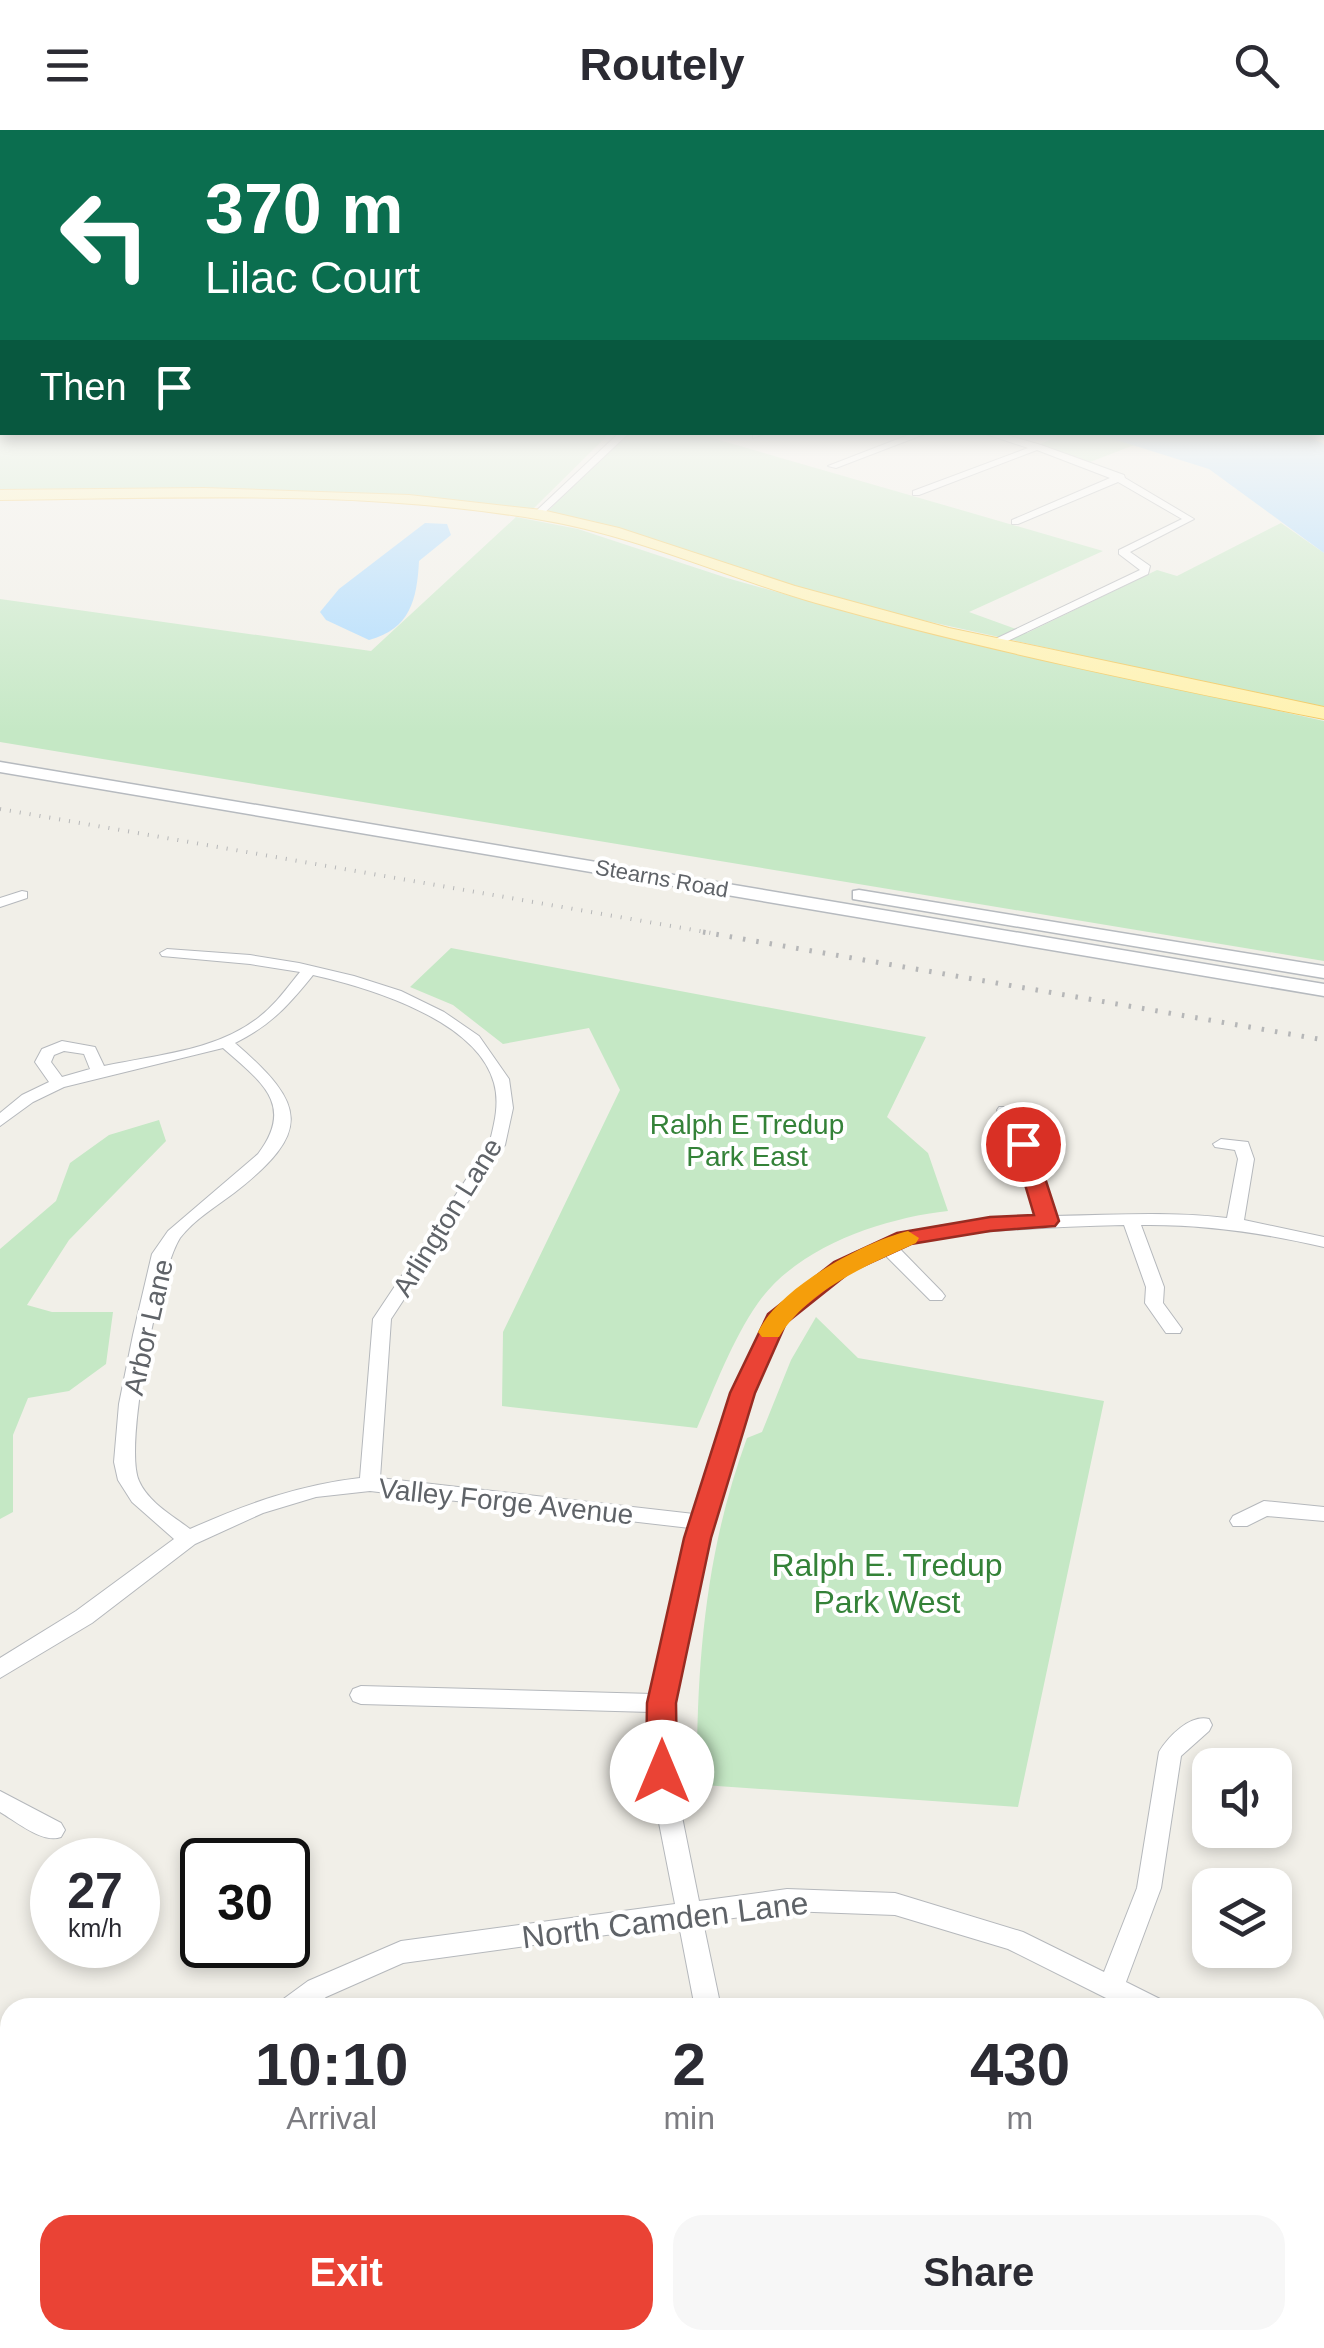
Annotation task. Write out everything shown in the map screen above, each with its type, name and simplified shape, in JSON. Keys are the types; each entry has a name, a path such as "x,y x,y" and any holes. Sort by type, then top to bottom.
{"main road":[{"path":"596,527 826,601 995,643 1324,713"},
{"name":"Stearns Road","path":"0,752 1324,972"},
{"name":"Stearns Road","path":"0,767 1324,990"}],"street":[{"path":"995,643 1144,572 1146,568 1122,552 1173,527"},
{"path":"0,903 22,896"},
{"name":"Arlington Lane","path":"167,953 210,954 308,972 386,992 456,1025 480,1046 498,1072 505,1098 505,1120 497,1145 382,1319 370,1484"},
{"path":"0,1120 15,1105 57,1082 98,1069 224,1042 272,1015 308,972"},
{"name":"Arbor Lane","path":"188,1539 150,1506 127,1479 123,1440 161,1254 179,1228 261,1161 283,1126 282,1104 270,1084 224,1042"},
{"path":"57,1082 43,1062 47,1052 62,1046 90,1050 98,1069"},
{"path":"1005,1110 1023,1144 1048,1221"},
{"path":"1221,1144 1242,1146 1246,1159 1235,1223"},
{"path":"1130,1218 1155,1287 1154,1303 1173,1330"},
{"path":"706,1998 662,1772 662,1703 702,1522 742,1393 776,1319 842,1267 886,1246 944,1230 1130,1218 1235,1223 1324,1242"},
{"path":"886,1246 936,1296"},
{"name":"Valley Forge Avenue","path":"1,1666 84,1618 188,1539 256,1508 301,1494 370,1484 702,1522"},
{"path":"1240,1521 1264,1508 1324,1514"},
{"path":"361,1695 662,1703"},
{"path":"1111,1987 1149,1888 1170,1752 1201,1725"},
{"path":"0,1802 53,1830"},
{"name":"North Camden Lane","path":"304,1998 316,1989 401,1952 787,1900 895,1904 1014,1940 1133,1998"}],"green space":[{"path":"506,527 565,527 891,624 1324,721 1324,961 0,742 0,599 371,651"},
{"path":"598,527 1018,527 1103,551 969,612 1027,633 1157,570 1177,576 1274,527 1286,527 1324,553 1324,709 840,602"},
{"name":"Ralph E Tredup Park East","path":"451,948 926,1037 887,1117 928,1153 948,1211 896,1220 843,1239 818,1251 775,1283 740,1332 697,1428 502,1406 503,1332 620,1090 589,1028 503,1044 453,1005 410,987"},
{"path":"159,1120 166,1141 69,1240 27,1305 52,1312 113,1312 106,1364 69,1391 28,1398 13,1435 13,1512 0,1519 0,1249 56,1201 70,1163 109,1135"},
{"name":"Ralph E. Tredup Park West","path":"816,1317 858,1358 1104,1401 1018,1807 703,1785 697,1769 702,1643 722,1519 747,1438 762,1432 791,1360"}],"water":[{"path":"420,527 448,527 451,535 419,561 409,611 383,635 369,640 326,620 320,612 339,589"},
{"path":"1288,527 1324,527 1324,553"}],"railway":[{"path":"0,809 717,934"},
{"path":"703,932 1324,1040"}],"slow traffic":[{"path":"770,1332 776,1319 842,1267 908,1238"}],"route":[{"path":"662,1772 662,1703 697,1538 733,1434 742,1393 776,1319 842,1267 906,1238 990,1224 1048,1221 1023,1144"}]}
